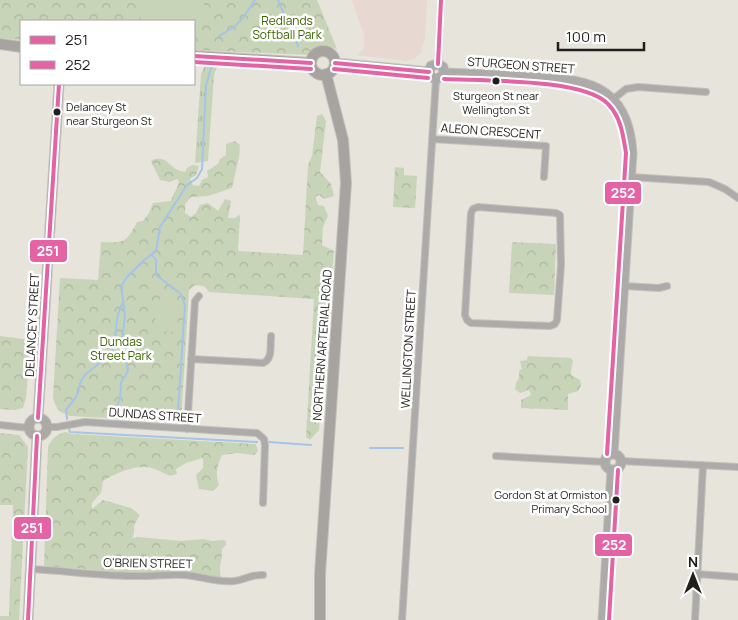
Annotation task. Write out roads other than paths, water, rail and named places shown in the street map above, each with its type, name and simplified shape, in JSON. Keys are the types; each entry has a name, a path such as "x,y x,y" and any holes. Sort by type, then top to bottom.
{"main road":[{"path":"0,44 20,47"},
{"path":"323,51 331,54 335,62 333,70 326,74 316,72 312,63 315,55 323,51"},
{"path":"195,56 312,63"},
{"name":"NORTHERN ARTERIAL ROAD","path":"320,620 320,574 346,183 343,140 326,74"},
{"name":"DELANCEY STREET","path":"38,418 59,85"},
{"path":"38,418 43,420 47,427 45,432 37,436 29,428 30,422 38,418"},
{"path":"28,620 37,436"}],"street":[{"path":"438,64 441,0"},
{"path":"335,62 429,72"},
{"path":"438,64 443,67 444,73 441,78 436,79 431,77 429,72 431,66 438,64"},
{"name":"STURGEON STREET","path":"444,73 570,79 592,85 612,100"},
{"name":"WELLINGTON STREET","path":"402,620 436,79"},
{"path":"706,92 638,87 626,89 612,100 622,112 630,134 632,153 624,286 617,457 619,467 612,470 606,467 605,462 606,457 617,457 738,467"},
{"name":"ALEON CRESCENT","path":"432,139 546,146 544,177"},
{"path":"631,177 709,182 725,188 738,198"},
{"path":"478,207 517,209 560,215 560,270 557,320 555,324 550,326 508,325 471,323 466,320 471,213 473,209 478,207"},
{"path":"624,286 659,288 667,286"},
{"path":"187,429 195,301 199,296"},
{"path":"191,359 267,362 271,336"},
{"name":"DUNDAS STREET","path":"47,427 85,422 257,433 264,438 265,445 263,503"},
{"path":"0,425 29,428"},
{"path":"496,456 605,462"},
{"path":"695,620 703,465"},
{"path":"603,620 612,470"},
{"name":"O'BRIEN STREET","path":"31,568 126,576 197,575 210,580 234,581 255,574 263,575"},
{"path":"697,574 738,577"}],"waterway":[{"path":"219,36 234,27 243,18 255,0"},
{"path":"278,0 298,46"},
{"path":"113,418 120,398 121,383 128,371 122,342 125,315 121,286 127,277 156,251 160,227 187,185 197,178 202,169 206,85 212,65"},
{"path":"152,255 156,260 156,275 181,294 185,305 178,411"},
{"path":"67,419 66,410 76,397 82,379 111,352 115,340 118,314 123,303"},
{"path":"69,429 70,432 257,442"},
{"path":"269,442 311,445"},
{"path":"370,448 403,448"}],"place":[{"name":"Sturgeon St near Wellington St","path":"496,81"},
{"name":"Delancey St near Sturgeon St","path":"57,112"},
{"name":"Gordon St at Ormiston Primary School","path":"616,500"}],"park label":[{"name":"Redlands Softball Park","path":"287,27"},
{"name":"Dundas Street Park","path":"121,348"}]}
